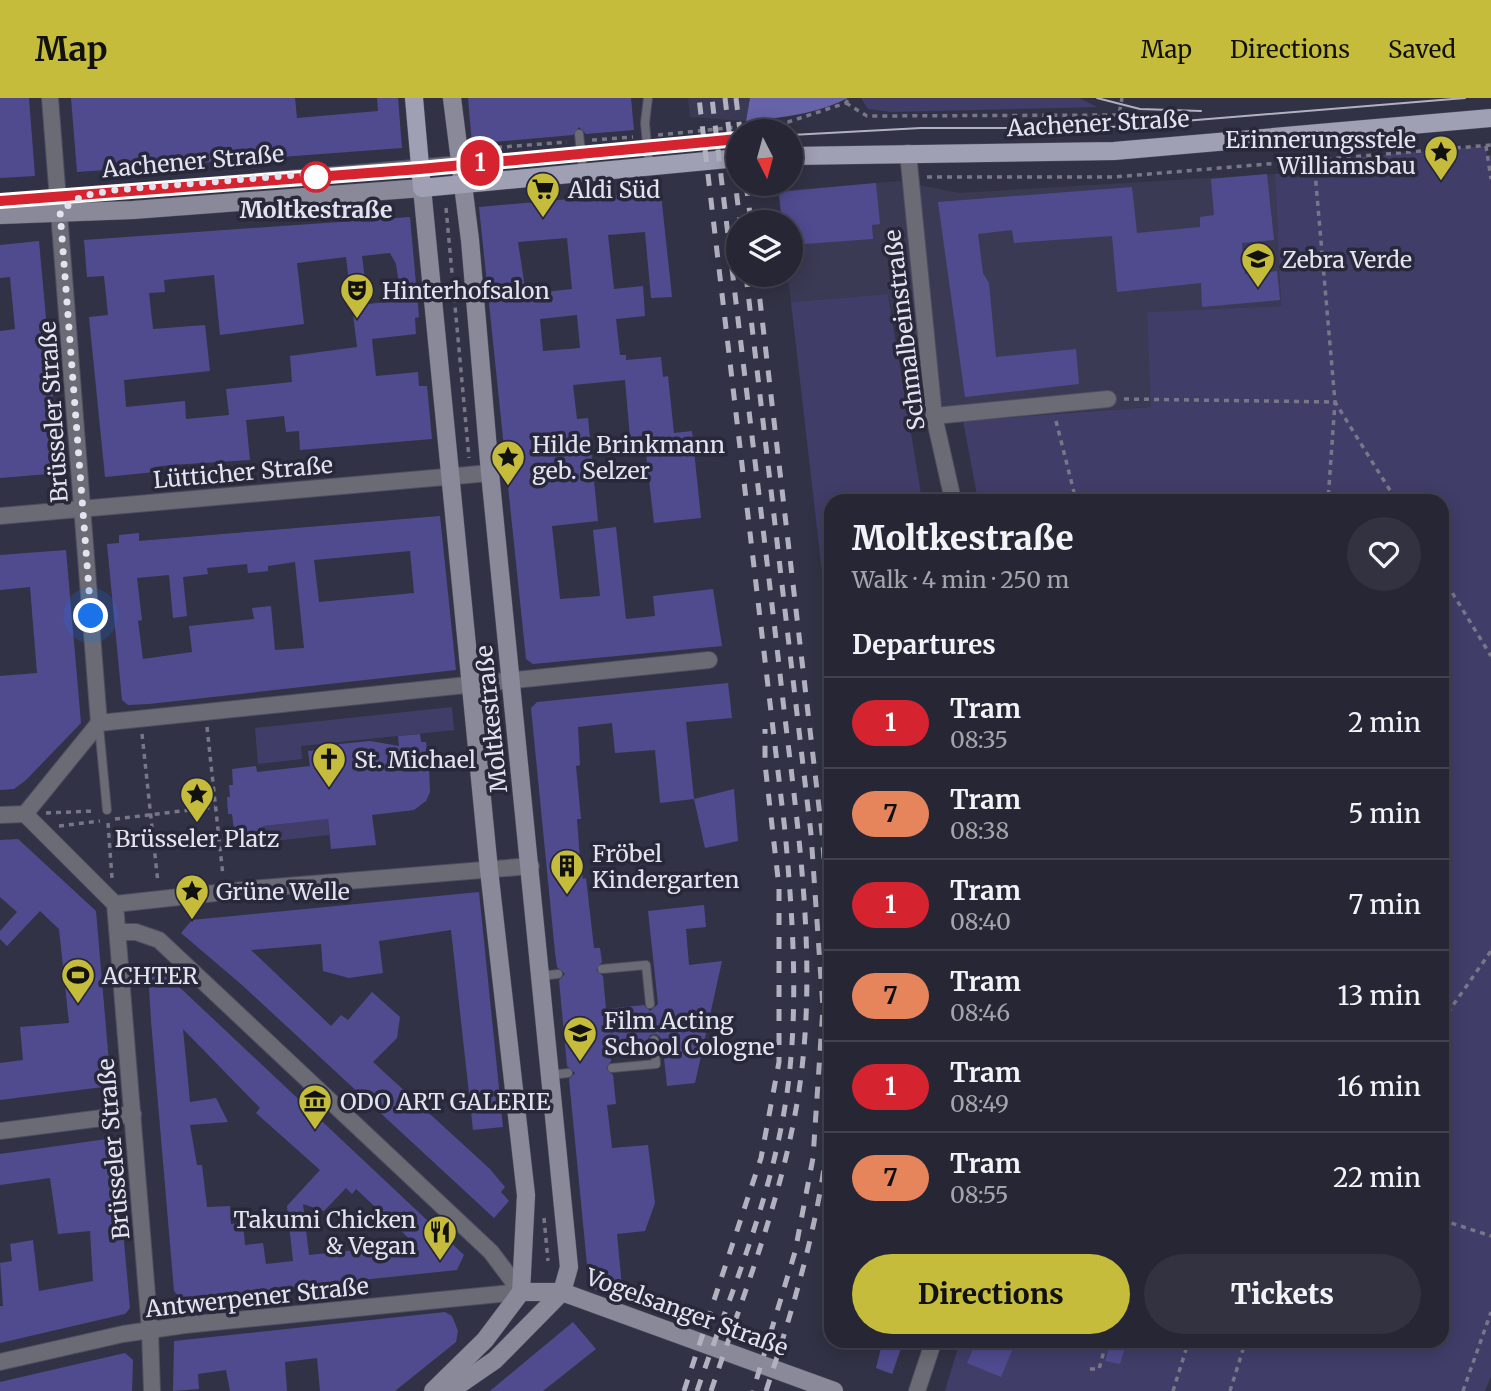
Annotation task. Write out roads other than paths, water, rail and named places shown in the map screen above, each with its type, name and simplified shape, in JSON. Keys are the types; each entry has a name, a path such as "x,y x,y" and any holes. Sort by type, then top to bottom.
{"main road":[{"name":"Moltkestraße","path":"414,98 422,188"},
{"name":"Aachener Straße","path":"803,156 1114,151 1491,118"},
{"name":"Aachener Straße","path":"422,188 726,159"}],"street":[{"name":"Brüsseler Straße","path":"50,98 99,723"},
{"name":"Moltkestraße","path":"452,98 464,184 490,473 531,866 550,975 559,1074 569,1267 562,1292"},
{"name":"Schmalbeinstraße","path":"908,153 934,416 952,494"},
{"name":"Aachener Straße","path":"0,215 60,211 133,211 422,188"},
{"name":"Moltkestraße","path":"422,188 489,870 526,1195 521,1293"},
{"path":"934,416 1108,399"},
{"name":"Lütticher Straße","path":"0,516 490,473"},
{"path":"25,814 99,723 709,660"},
{"path":"0,815 25,814 115,904 531,866"},
{"name":"Brüsseler Straße","path":"115,904 134,1114 152,1391"},
{"path":"119,932 136,932 159,940 491,1252 521,1293 485,1340 433,1391"},
{"path":"0,1131 134,1114"},
{"path":"450,1391 495,1360 562,1292"},
{"name":"Vogelsanger Straße","path":"521,1293 562,1292 834,1391"},
{"name":"Antwerpener Straße","path":"0,1362 123,1334 185,1325 521,1293"},
{"path":"917,1391 931,1348"}],"lane":[{"path":"648,98 645,123 649,166"},
{"path":"579,134 583,172"},
{"name":"Aachener Straße","path":"60,211 82,196 114,190 460,160"},
{"path":"99,723 107,810"},
{"path":"603,970 646,965 650,1004"},
{"path":"612,1068 656,1064 653,1040"}],"tram line":[{"path":"1097,98 1140,109 1201,111"},
{"path":"803,134 921,128 1099,128 1465,98"},
{"path":"0,201 420,169 726,140"},
{"name":"1","path":"0,201 420,169 726,140"}],"railway":[{"path":"697,1391 764,1199 780,1133 791,1058 794,983 785,831 699,98"},
{"path":"711,1391 765,1232 787,1151 802,1068 807,969 797,821 712,98"},
{"path":"725,98 739,210"},
{"path":"736,98 739,119"},
{"path":"748,196 749,210"},
{"path":"747,287 811,834 823,1008 813,1158 795,1252 753,1391"},
{"path":"758,287 824,858"},
{"path":"684,1391 761,1158 779,1062 779,887 765,764 765,729"},
{"path":"766,1391 789,1320 808,1247 824,1167"}],"place":[{"name":"Moltkestraße","path":"316,177"},
{"name":"Erinnerungsstele Williamsbau","path":"1441,182"},
{"name":"Aldi Süd","path":"543,219"},
{"name":"Zebra Verde","path":"1258,289"},
{"name":"Hinterhofsalon","path":"357,320"},
{"name":"Hilde Brinkmann geb. Selzer","path":"508,487"},
{"name":"St. Michael","path":"329,789"},
{"name":"Brüsseler Platz","path":"197,824"},
{"name":"Fröbel Kindergarten","path":"567,896"},
{"name":"Grüne Welle","path":"192,921"},
{"name":"ACHTER","path":"78,1005"},
{"name":"Film Acting School Cologne","path":"580,1063"},
{"name":"ODO ART GALERIE","path":"315,1131"},
{"name":"Takumi Chicken & Vegan","path":"440,1262"}]}
